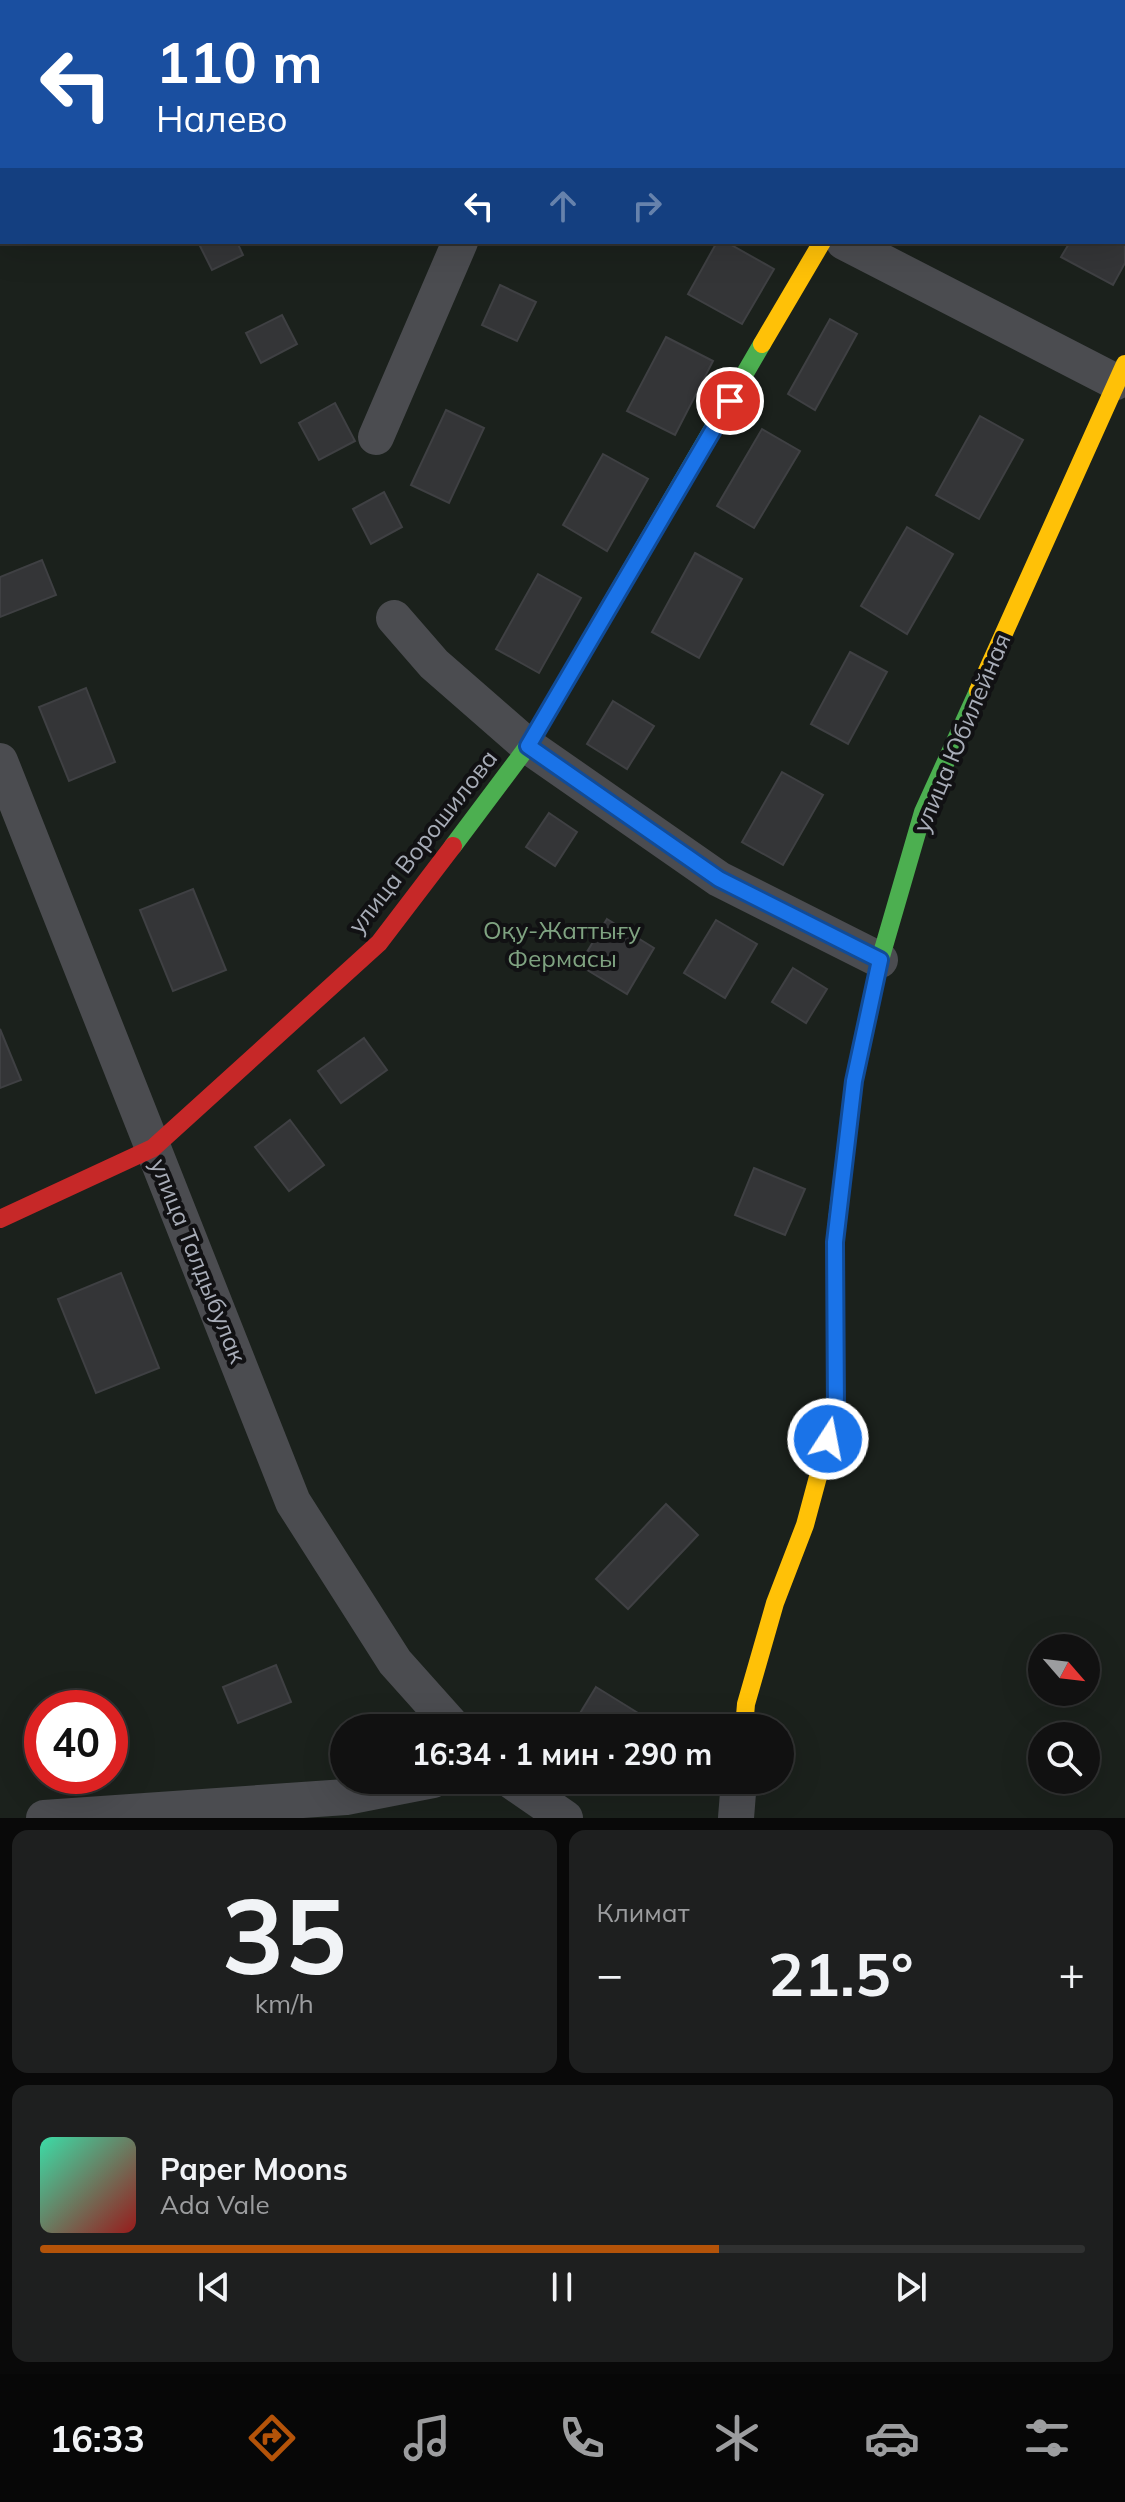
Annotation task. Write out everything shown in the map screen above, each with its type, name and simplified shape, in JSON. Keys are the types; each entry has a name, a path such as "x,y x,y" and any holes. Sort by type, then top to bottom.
{"street":[{"path":"376,437 459,244"},
{"name":"улица Ворошилова","path":"0,1219 153,1148 379,943 528,746 821,244"},
{"path":"848,244 1120,373"},
{"name":"улица Юбилейная","path":"745,1714 770,1618 805,1525 836,1410 835,1242 854,1081 880,960 923,812 1120,373"},
{"path":"394,618 434,664 528,746 719,879 880,960"},
{"name":"улица Талдыбулак","path":"0,761 293,1502 395,1662 441,1714"},
{"path":"44,1818 361,1794"},
{"path":"530,1794 565,1818"},
{"path":"736,1818 738,1794"}],"green space":[{"name":"Оқу-Жаттығу Фермасы","path":"0,244 1125,244 1125,1818 0,1818"}],"building":[{"path":"199,244 238,244 243,255 212,270"},
{"path":"716,244 730,244 774,269 742,324 688,294"},
{"path":"1069,244 1125,244 1125,263 1113,285 1061,257"},
{"path":"500,285 536,302 517,341 482,325"},
{"path":"282,315 297,344 261,363 246,333"},
{"path":"830,319 857,334 815,410 788,394"},
{"path":"666,337 713,361 675,435 627,411"},
{"path":"335,403 355,441 319,460 299,423"},
{"path":"446,410 484,428 449,503 411,485"},
{"path":"980,416 1023,440 979,519 936,495"},
{"path":"762,429 800,451 754,528 717,506"},
{"path":"603,454 648,479 607,551 563,525"},
{"path":"384,492 402,527 371,544 353,509"},
{"path":"907,527 953,554 907,634 861,606"},
{"path":"695,553 742,579 699,658 652,632"},
{"path":"42,560 56,595 0,617 0,577"},
{"path":"538,574 581,598 539,673 496,649"},
{"path":"850,652 887,672 848,744 811,724"},
{"path":"86,688 115,762 69,781 39,707"},
{"path":"613,701 654,726 627,769 587,744"},
{"path":"782,772 823,795 783,865 742,842"},
{"path":"549,813 577,832 555,866 526,847"},
{"path":"193,889 226,970 173,991 140,910"},
{"path":"607,919 654,948 627,994 579,965"},
{"path":"716,920 757,944 725,998 684,973"},
{"path":"793,968 827,989 806,1023 772,1002"},
{"path":"0,1029 21,1080 0,1088"},
{"path":"364,1038 387,1070 341,1103 318,1071"},
{"path":"290,1120 324,1165 289,1191 255,1147"},
{"path":"754,1168 805,1189 785,1235 735,1215"},
{"path":"121,1273 159,1368 96,1393 58,1299"},
{"path":"666,1504 698,1535 628,1609 596,1579"},
{"path":"276,1665 291,1702 238,1723 223,1687"},
{"path":"596,1687 638,1713 637,1714 580,1714"}],"traffic: fast":[{"path":"453,846 528,746 762,344"},
{"path":"838,1213 854,1081 880,960 923,812 978,691"}],"traffic: slow":[{"path":"762,344 821,244"},
{"path":"978,691 1125,364"},
{"path":"745,1714 775,1603 805,1525 836,1410 835,1242 838,1213"}],"traffic: jam":[{"path":"0,1219 153,1148 379,943 453,846"}],"route":[{"path":"730,401 528,746 719,879 880,960 854,1081 835,1242 836,1410 828,1439"}]}
